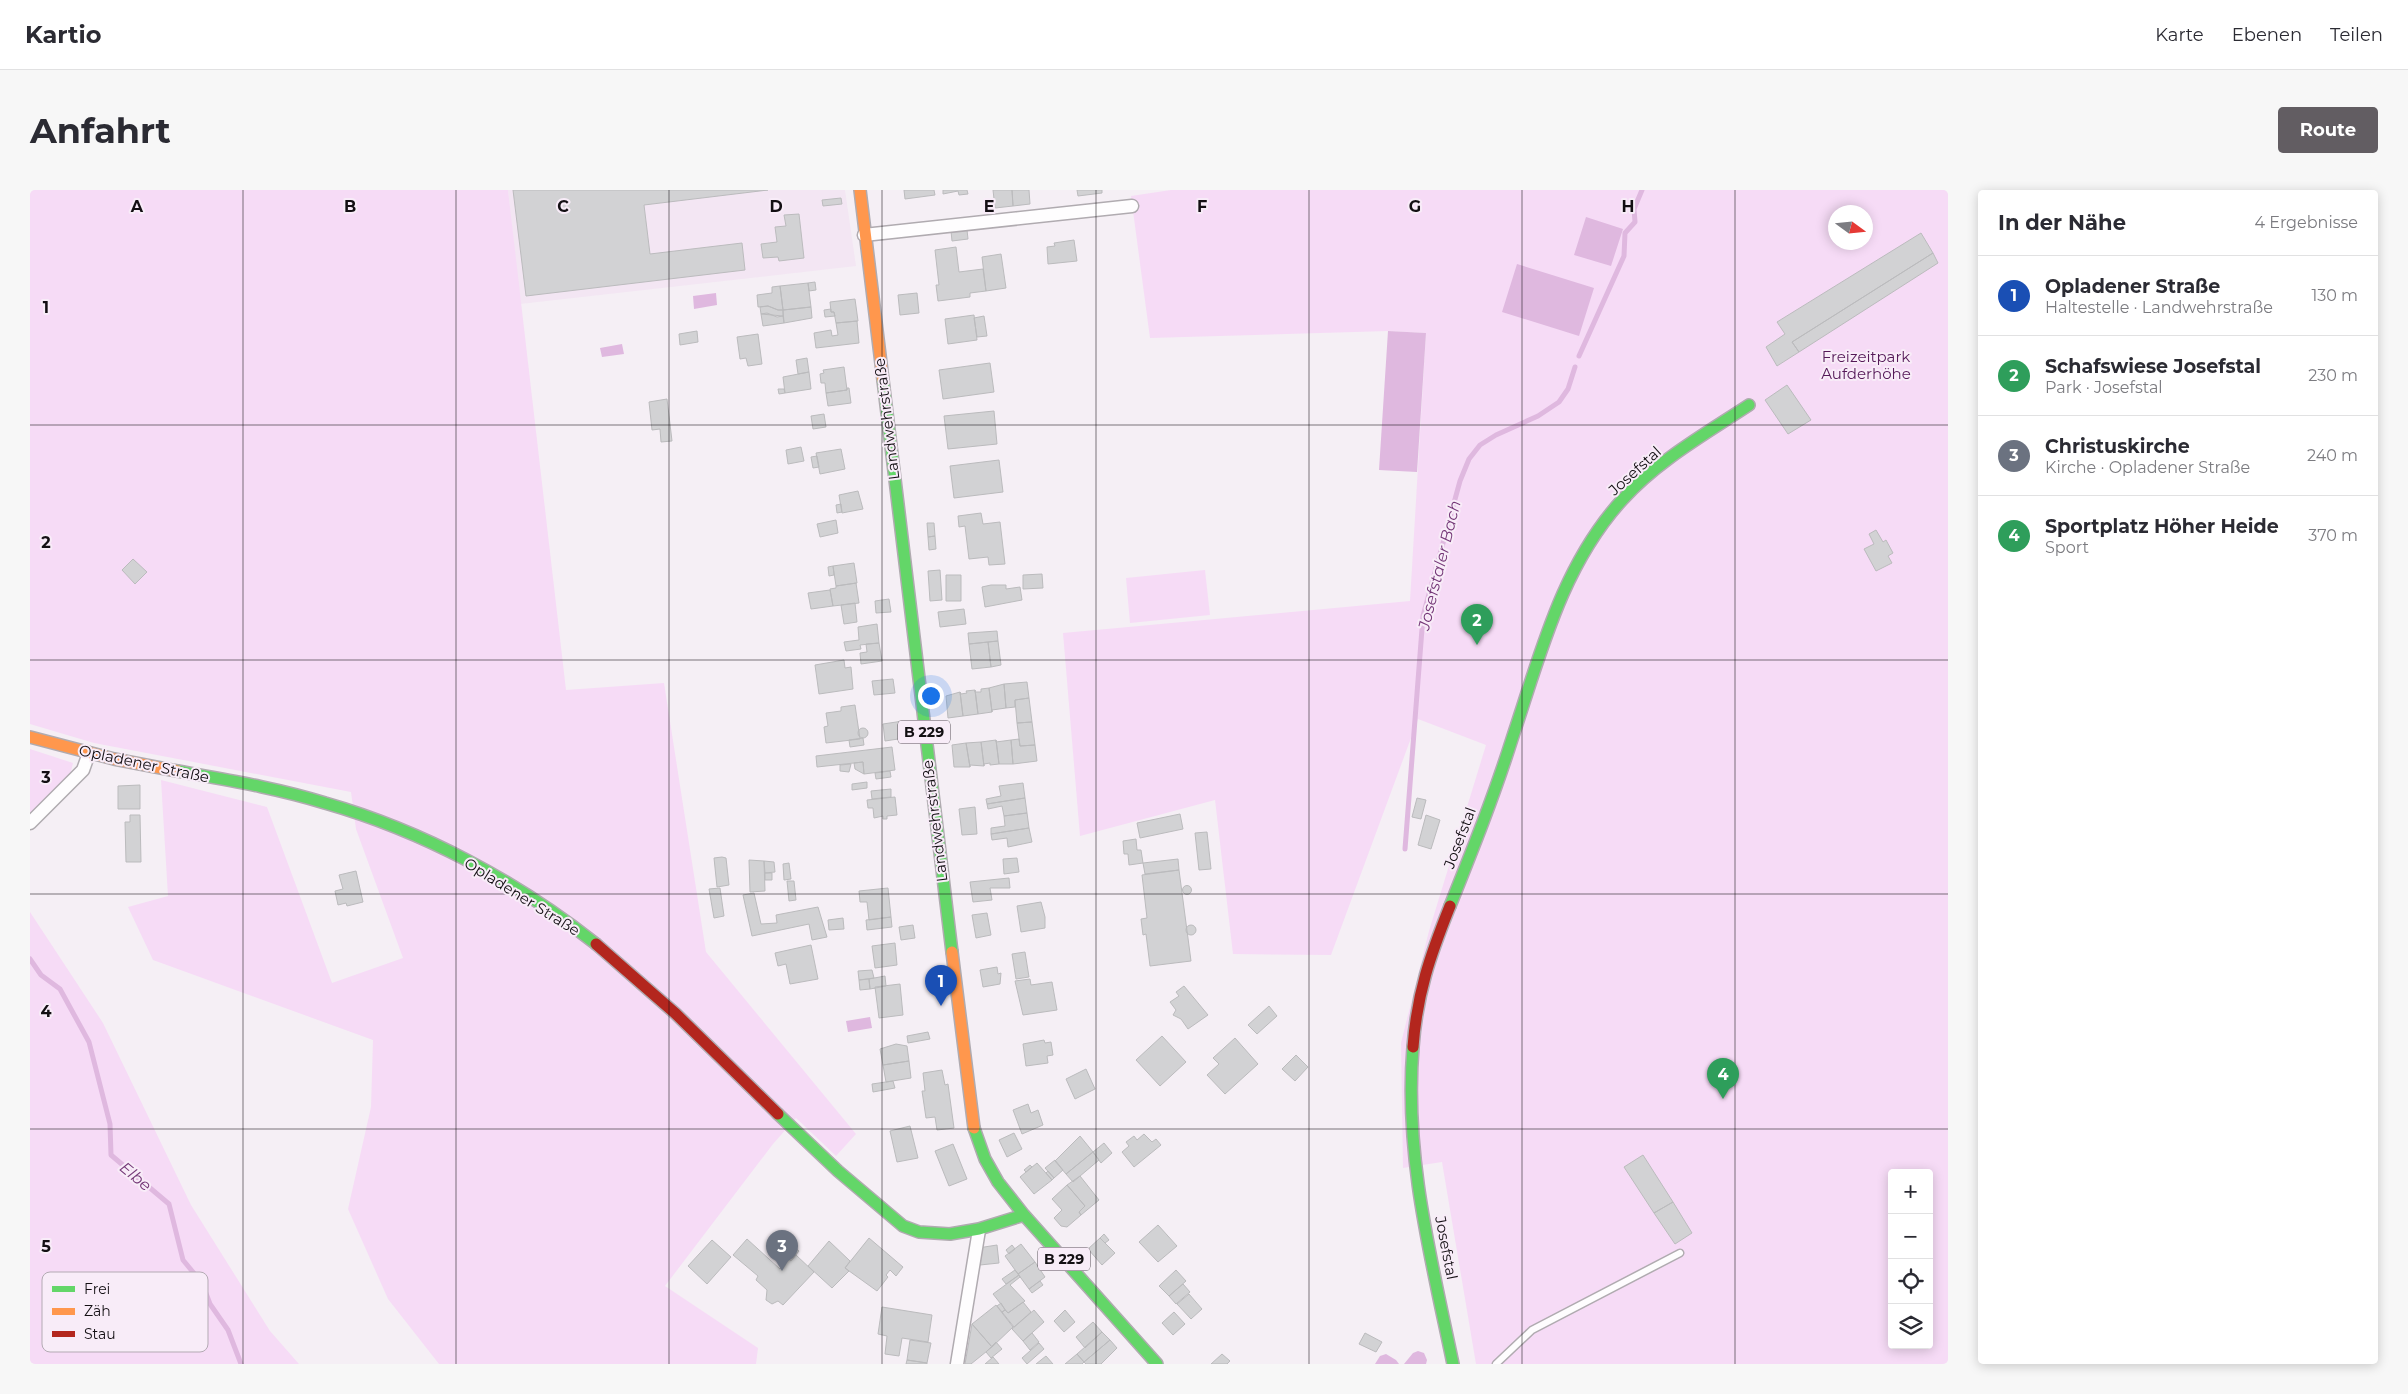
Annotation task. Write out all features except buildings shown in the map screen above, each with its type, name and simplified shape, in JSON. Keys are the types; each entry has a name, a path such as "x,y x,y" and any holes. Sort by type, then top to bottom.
{"main road":[{"name":"Landwehrstraße","path":"860,190 973,1126 985,1159 998,1182 1024,1215"},
{"name":"Josefstal","path":"1453,1364 1414,1166 1411,1122 1412,1058 1418,994 1427,963 1501,774 1562,594 1583,554 1622,500 1643,480 1663,463 1749,405"},
{"name":"Opladener Straße","path":"30,736 89,753 300,795 403,830 484,872 565,921 614,960 675,1014 830,1163 903,1226 917,1232 940,1237 978,1230 1024,1215"},
{"name":"B 229","path":"1024,1215 1157,1364"}],"street":[{"path":"864,234 1132,206"},
{"path":"30,823 83,770 89,753"},
{"path":"957,1364 978,1230"}],"lane":[{"path":"1496,1364 1532,1330 1680,1253"}],"shaded area":[{"path":"508,190 845,190 856,266 520,304"},
{"path":"1586,217 1623,229 1611,266 1574,255"},
{"path":"1517,264 1594,288 1579,336 1502,312"},
{"path":"716,293 717,305 694,309 693,296"},
{"path":"1388,331 1426,333 1417,472 1379,470"},
{"path":"622,344 624,354 602,357 600,348"},
{"path":"870,1017 872,1028 848,1032 846,1021"},
{"path":"1418,1351 1424,1353 1427,1360 1426,1364 1404,1364 1413,1353"},
{"path":"1386,1354 1399,1364 1375,1364 1380,1356"}],"green space":[{"path":"30,190 508,190 566,690 664,683 706,952 856,1134 836,1156 796,1118 773,1144 665,1286 758,1348 756,1364 439,1364 388,1299 348,1209 371,1107 373,1040 153,960 128,907 168,896 161,780 267,807 332,983 403,958 356,829 351,792 94,743 30,724"},
{"name":"Freizeitpark Aufderhöhe","path":"1171,190 1948,190 1948,1364 1476,1364 1442,1162 1403,1168 1401,1043 1429,931 1486,745 1418,719 1331,955 1233,954 1215,800 1080,836 1063,633 1410,601 1426,333 1388,331 1150,338 1131,196"},
{"path":"1205,570 1210,615 1130,623 1126,578"},
{"path":"30,749 73,763 70,775 30,817"},
{"path":"30,912 103,1023 191,1205 270,1331 299,1364 30,1364"}],"waterway":[{"name":"Josefstaler Bach","path":"1579,356 1624,256 1625,233 1635,222 1634,209 1642,190"},
{"name":"Josefstaler Bach","path":"1405,849 1423,616 1460,481 1469,459 1480,445 1496,435 1538,416 1559,402 1568,389 1575,367"},
{"name":"Elbe","path":"30,959 41,975 60,989 89,1042 110,1124 111,1155 169,1204 183,1260 193,1272"},
{"name":"Elbe","path":"208,1299 228,1330 241,1364"}],"traffic: fast":[{"path":"883,380 952,952"},
{"path":"1450,906 1498,781 1543,645 1568,583 1583,554 1601,526 1622,500 1650,473 1682,449 1749,405"},
{"path":"177,771 289,793 325,803 397,828 433,843 501,879 534,899 596,944"},
{"path":"1413,1047 1411,1087 1416,1167 1428,1246 1453,1364"},
{"path":"778,1114 838,1171 903,1226 919,1232 950,1234 979,1229 1024,1215"},
{"path":"974,1128 985,1159 998,1182 1024,1215 1157,1364"}],"traffic: slow":[{"path":"860,190 883,380"},
{"path":"30,737 114,759 177,771"},
{"path":"952,952 974,1128"}],"traffic: jam":[{"path":"1413,1047 1421,992 1436,942 1450,906"},
{"path":"596,944 676,1014 778,1114"}],"place":[{"name":"Schafswiese Josefstal","path":"1477,645"},
{"name":"Opladener Straße","path":"941,1006"},
{"name":"Sportplatz Höher Heide","path":"1723,1099"},
{"name":"Christuskirche","path":"782,1271"}]}
